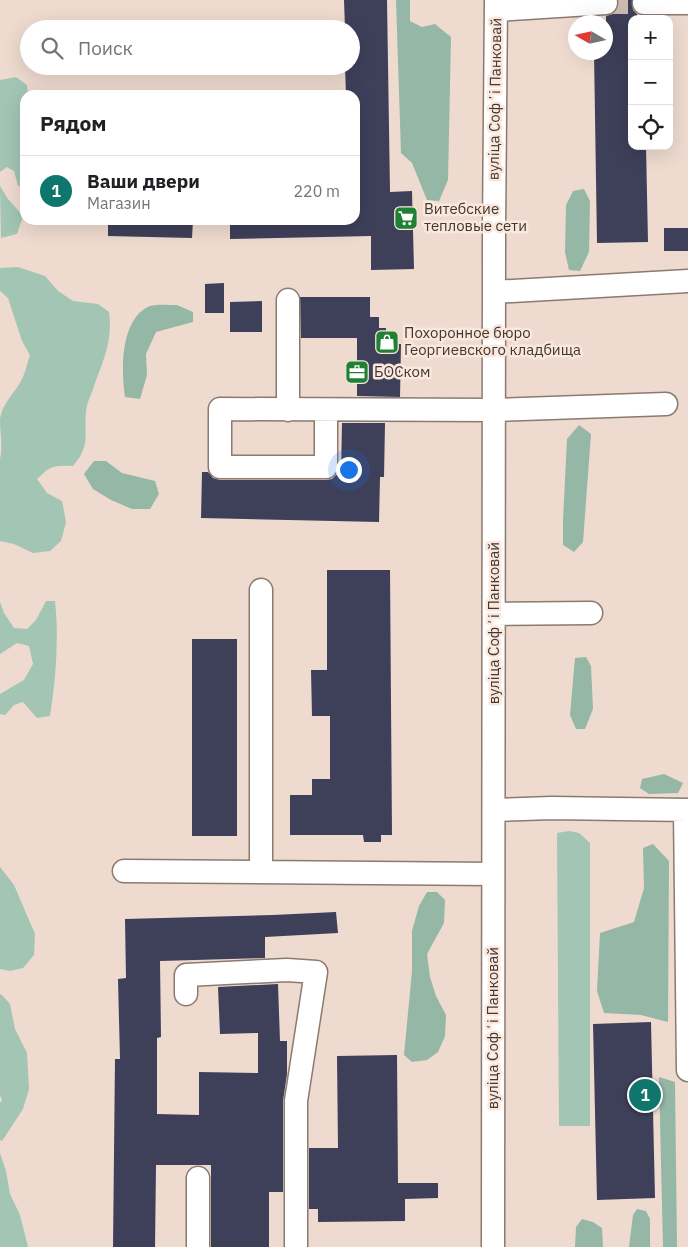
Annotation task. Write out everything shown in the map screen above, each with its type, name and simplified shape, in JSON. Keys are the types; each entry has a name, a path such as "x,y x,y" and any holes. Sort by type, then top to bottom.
{"street":[{"path":"496,5 606,3"},
{"path":"644,4 688,3"},
{"name":"вуліца Софʼі Панковай","path":"493,1247 496,5"},
{"path":"494,292 688,281"},
{"path":"288,300 288,410"},
{"path":"326,410 326,467 220,467 220,410 326,410 494,410 666,404"},
{"path":"261,590 261,872"},
{"path":"494,614 592,614"},
{"path":"494,810 552,808 686,810 688,1070"},
{"path":"124,871 493,874"},
{"path":"186,994 186,975 287,970 316,972 296,1101 296,1247"},
{"path":"198,1178 198,1247"}],"green space":[{"path":"396,0 410,0 410,21 422,27 435,24 451,37 448,180 439,201 427,200 412,163 401,153"},
{"path":"16,77 27,85 28,90 20,90 20,186 18,186 14,171 7,167 0,172 0,80"},
{"path":"0,186 20,213 20,225 17,234 1,238"},
{"path":"584,189 590,201 589,252 580,271 569,270 565,252 566,205 573,191"},
{"path":"18,267 45,276 58,291 73,301 98,304 109,312 110,323 106,351 87,405 86,437 83,451 73,466 53,467 45,471 37,479 47,493 62,501 66,522 61,541 50,551 33,553 14,544 0,541 0,419 6,404 22,378 30,355 22,341 8,298 0,291 0,268"},
{"path":"177,305 193,312 193,322 156,332 146,354 147,375 140,399 125,397 123,360 128,333 133,322 140,312 150,306"},
{"path":"579,425 591,434 583,542 574,552 563,545 563,521 567,439"},
{"path":"94,461 106,461 122,473 155,481 159,494 150,509 132,509 111,500 93,489 84,474"},
{"path":"46,601 55,601 57,630 50,716 37,718 23,702 14,705 5,715 0,714 0,694 24,680 33,664 29,646 17,643 0,654 0,602 4,613 14,628 27,629 36,620"},
{"path":"586,657 591,666 593,709 585,729 576,729 570,715 575,658"},
{"path":"664,774 683,783 678,793 649,794 640,788 642,779"},
{"path":"569,831 579,833 590,843 590,1126 559,1126 557,833"},
{"path":"653,844 669,861 668,1022 641,1015 604,1013 597,991 600,933 634,922 644,888 643,848"},
{"path":"0,867 14,885 35,934 34,955 23,968 10,971 0,969"},
{"path":"427,892 437,892 445,900 444,923 427,954 430,977 436,996 446,1015 445,1036 438,1052 427,1060 412,1062 404,1055 412,971 412,931 419,906"},
{"path":"0,994 10,1004 15,1029 27,1053 29,1089 23,1109 2,1141 0,1140 0,1103 2,1100 0,1095"},
{"path":"659,1077 675,1082 677,1247 663,1247"},
{"path":"0,1153 6,1171 10,1194 20,1215 28,1247 0,1247"},
{"path":"637,1209 646,1211 650,1219 650,1247 629,1247 633,1215"},
{"path":"582,1219 593,1222 602,1228 603,1247 575,1247 576,1227"}],"building":[{"path":"344,0 387,0 390,192 412,191 414,269 371,270 371,236 230,239 230,225 360,225 360,90 346,90 345,75 360,75 360,20 345,20"},
{"path":"618,0 632,0 633,10 638,15 628,15 628,150 646,150 648,242 597,243 594,60 613,60 613,15 610,15 617,9"},
{"path":"108,225 193,225 192,238 108,236"},
{"path":"664,228 688,228 688,251 664,251"},
{"path":"224,283 224,313 205,313 205,284"},
{"path":"300,297 370,297 370,317 379,317 379,328 386,328 386,337 393,337 393,344 401,344 400,397 357,396 357,338 301,338"},
{"path":"262,301 262,332 230,332 230,302"},
{"path":"342,423 385,423 384,477 380,477 379,522 201,518 202,472 208,472 213,478 220,480 326,480 332,479 336,475 341,475"},
{"path":"327,570 390,570 392,835 381,835 381,842 364,842 363,835 290,835 290,795 312,795 312,779 330,779 330,716 312,716 311,670 327,670"},
{"path":"192,639 237,639 237,836 192,836"},
{"path":"336,912 338,933 265,937 265,958 160,961 161,1037 157,1038 157,1114 199,1115 199,1072 258,1073 258,1033 220,1034 218,987 278,984 280,1041 287,1041 287,1074 283,1101 283,1192 269,1192 269,1247 211,1247 211,1165 156,1165 155,1247 113,1247 115,1059 120,1059 118,979 126,978 125,919"},
{"path":"651,1022 655,1198 597,1200 593,1024"},
{"path":"397,1055 398,1183 438,1183 438,1198 405,1199 405,1221 318,1222 318,1209 309,1209 309,1148 338,1148 337,1056"}],"tunnel":[{"path":"606,3 644,3"}],"place":[{"name":"Витебские тепловые сети","path":"406,218"},
{"name":"Похоронное бюро Георгиевского кладбища","path":"387,342"},
{"name":"БОСком","path":"357,372"},
{"name":"Ваши двери","path":"645,1095"}]}
